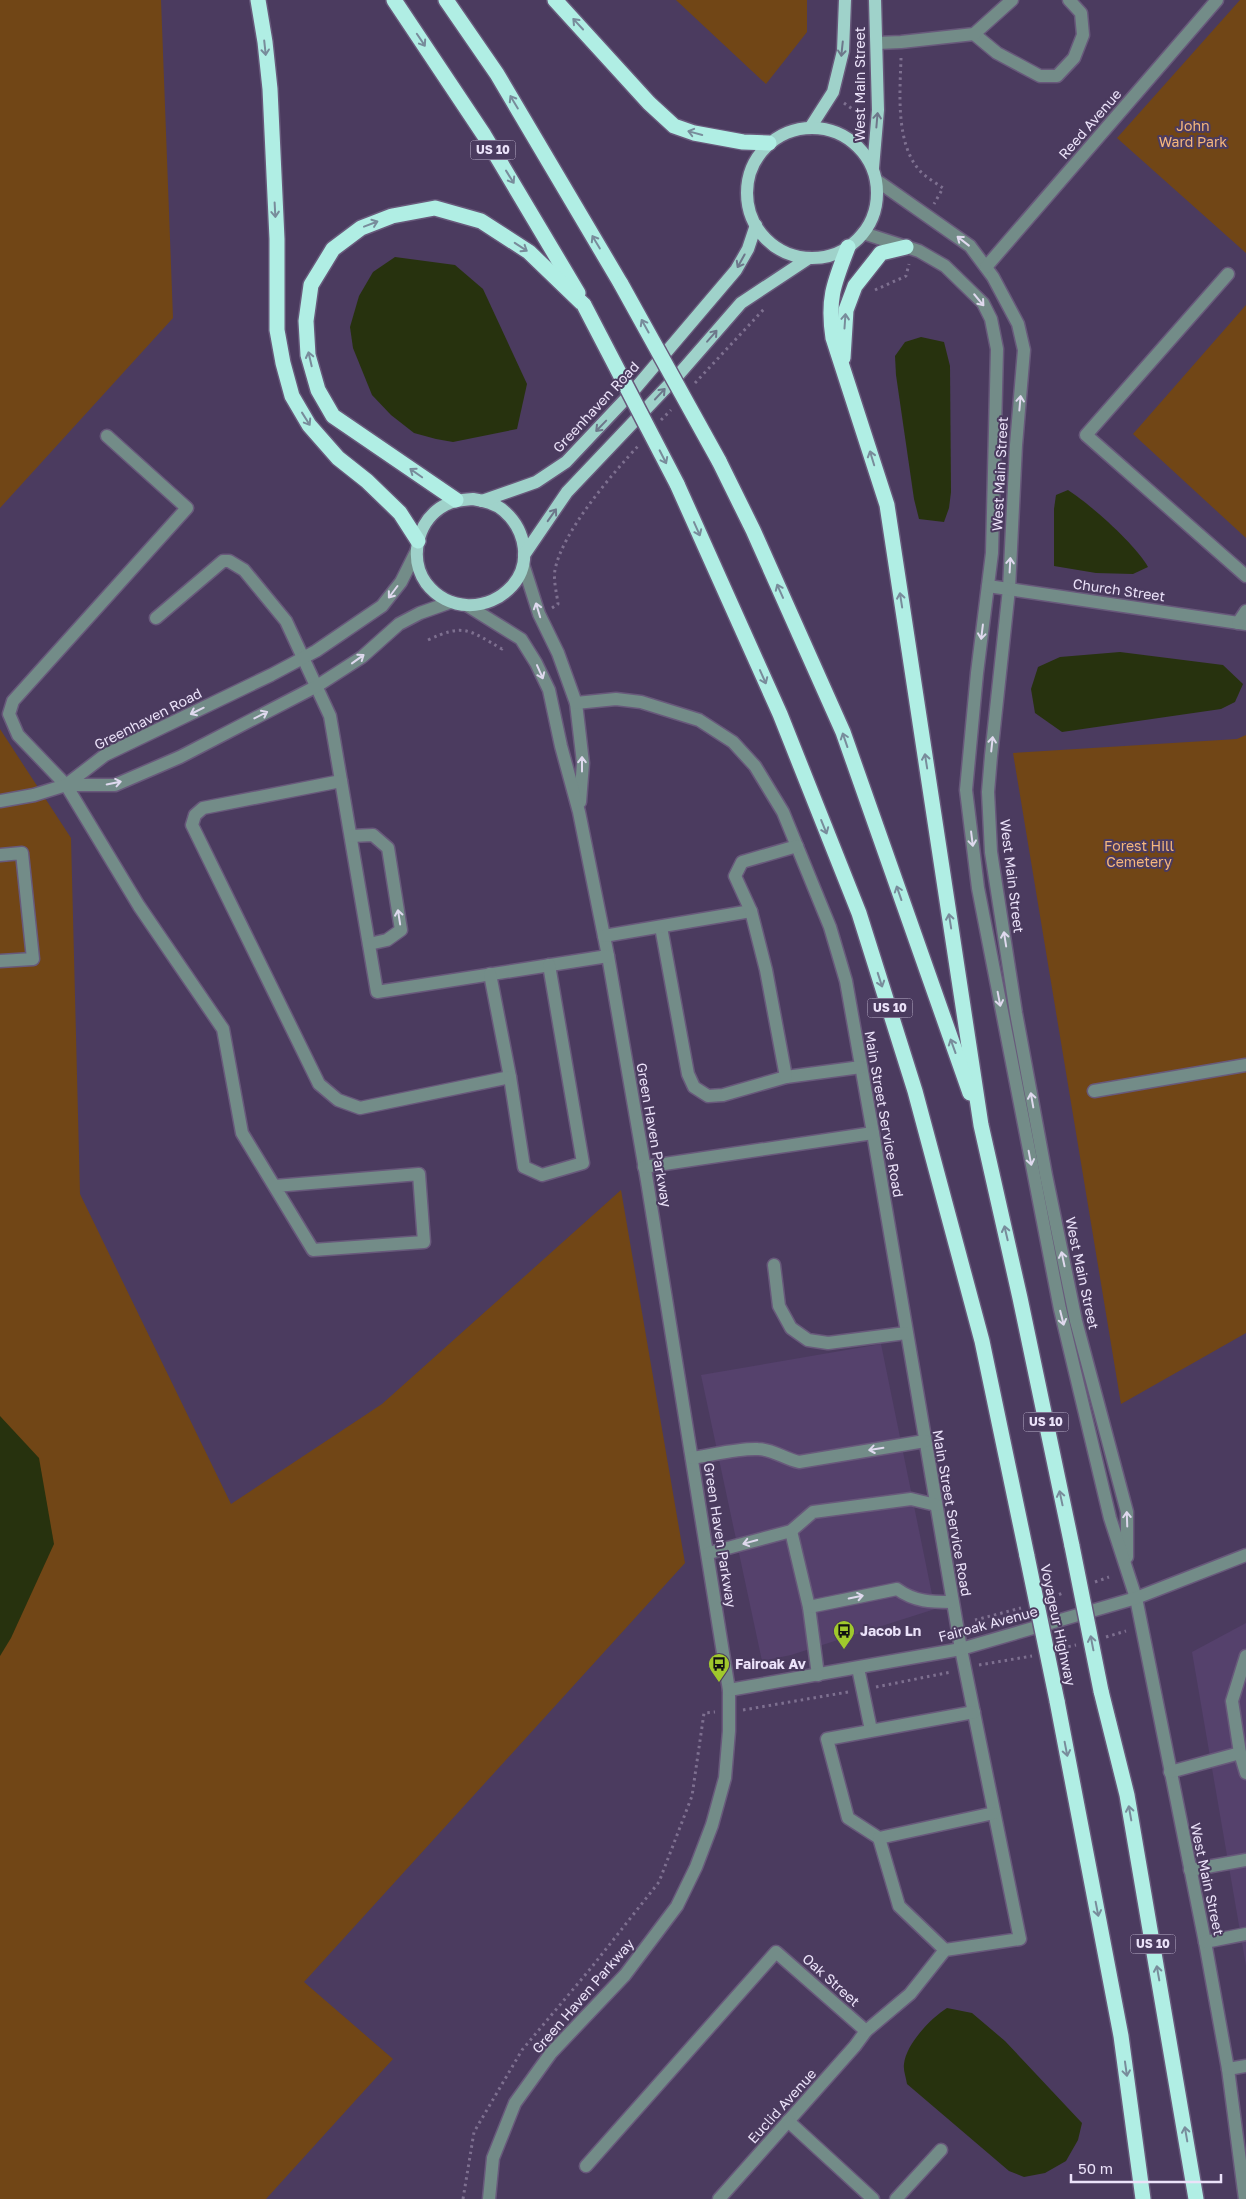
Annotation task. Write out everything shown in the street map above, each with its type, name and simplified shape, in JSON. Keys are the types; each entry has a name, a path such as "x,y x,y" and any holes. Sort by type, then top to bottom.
{"highway":[{"path":"258,0 270,89 277,239 277,330 287,380 292,396 309,425 338,458 367,480 400,513 418,544"},
{"name":"US 10","path":"394,0 484,135 561,262 584,305"},
{"name":"US 10","path":"446,0 497,74 621,284 719,461 753,530 843,732 981,1125 1072,1546 1101,1691 1127,1795 1196,2199"},
{"path":"555,0 649,103 674,126 704,135 743,142 769,144"},
{"path":"456,500 333,416 318,390 308,355 306,321 311,285 333,249 361,228 392,216 435,208 482,221 529,252 584,305"},
{"path":"848,247 834,284 830,313 833,338 887,505 981,1125"},
{"path":"842,369 846,310 855,286 881,253 906,247"},
{"name":"Voyageur Highway","path":"584,305 677,484 780,714 862,922 916,1092 979,1332 1018,1504 1121,2036 1143,2199"}],"main road":[{"name":"West Main Street","path":"810,128 831,95 843,51 845,0"},
{"name":"West Main Street","path":"875,0 878,110 875,174"},
{"path":"810,128 832,131 852,141 866,156 875,174 877,195 873,215 863,233 848,247 830,255 809,258 790,254 770,242 756,225 748,204 748,182 755,161 769,144 788,132 810,128"},
{"name":"Greenhaven Road","path":"482,501 536,482 566,462 634,390 736,270 748,249 756,225"},
{"path":"418,544 418,566 425,582 437,594 451,602 468,606 481,605 494,601 505,593 514,583 524,561 567,492 680,373 741,303 809,258"},
{"name":"Greenhaven Road","path":"418,544 428,518 441,507 456,500 473,499 489,502 504,510 515,523 522,538 524,561"}],"street":[{"path":"877,43 974,34 1012,0"},
{"path":"974,34 997,53 1040,76 1057,76 1074,58 1083,35 1081,13 1069,0"},
{"name":"Reed Avenue","path":"986,267 1217,0"},
{"name":"West Main Street","path":"875,174 970,246 993,277 1018,324 1024,350 1016,445 1009,589 988,792 991,852 1016,1013 1050,1195 1076,1321 1127,1512 1127,1567"},
{"name":"West Main Street","path":"863,233 919,251 945,266 982,303 991,319 997,349 992,553 966,790 978,888 1060,1310 1110,1518 1136,1598 1205,1942 1228,2069 1240,2113 1245,2199"},
{"path":"1228,274 1086,434 1246,576"},
{"path":"107,436 187,508 13,701 9,714 18,735 66,785 139,906 223,1028 242,1133 313,1250 424,1242 419,1174 275,1186"},
{"name":"Greenhaven Road","path":"66,785 105,755 304,659 382,606 401,582 418,544"},
{"path":"156,618 223,561 229,560 244,570 286,622 330,716 377,992 608,956"},
{"path":"524,561 539,614 558,653 576,703 583,764 579,812"},
{"name":"Church Street","path":"988,586 1242,624"},
{"path":"0,802 66,785 115,785 180,757 317,686 362,657 399,624 420,613 451,602"},
{"path":"468,606 521,639 536,663 548,690 560,746 579,812"},
{"path":"1242,624 1246,611"},
{"name":"Main Street Service Road","path":"576,703 607,700 640,702 699,720 733,742 756,766 783,812 830,927 846,982 952,1602 1020,1939 945,1950"},
{"path":"341,781 203,808 195,815 192,825 319,1084 338,1100 360,1108 510,1077"},
{"name":"Green Haven Parkway","path":"489,2199 493,2158 515,2103 551,2053 624,1975 677,1906 696,1866 712,1825 726,1778 729,1690 709,1554 608,956 579,812"},
{"path":"351,836 373,835 388,848 401,930 387,940 369,944"},
{"path":"786,1077 766,970 751,911 735,876 737,868 742,862 750,858 797,846"},
{"path":"0,855 22,853 33,959 0,962"},
{"path":"604,936 751,911"},
{"path":"661,927 688,1074 694,1087 708,1096 723,1095 786,1077 861,1067"},
{"path":"490,974 510,1077 524,1167 542,1176 583,1164 549,965"},
{"path":"1094,1092 1246,1065"},
{"path":"644,1167 873,1133"},
{"path":"774,1264 779,1306 791,1328 808,1340 828,1343 906,1333"},
{"path":"692,1458 757,1449 770,1450 784,1458 799,1462 924,1441"},
{"path":"709,1554 791,1531 813,1512 911,1499 936,1505"},
{"path":"791,1531 809,1607 818,1676"},
{"name":"Fairoak Avenue","path":"729,1690 961,1650 1136,1598 1246,1556"},
{"path":"809,1607 897,1589 921,1602 952,1602"},
{"path":"1246,1656 1232,1701 1240,1753 1246,1774"},
{"path":"858,1668 870,1730"},
{"path":"945,1950 899,1906 879,1838 848,1818 827,1739 974,1712"},
{"path":"1170,1772 1240,1753"},
{"path":"879,1838 994,1813"},
{"path":"1190,1870 1246,1860"},
{"path":"1205,1942 1246,1934"},
{"name":"Euclid Avenue","path":"720,2199 855,2046 866,2031 910,1994 945,1950"},
{"name":"Oak Street","path":"586,2166 776,1952 866,2031"},
{"path":"1228,2069 1246,2066"},
{"path":"788,2121 873,2199"},
{"path":"896,2199 941,2150"}],"path":[{"path":"901,42 899,109 902,129 913,160 921,172 943,188"},
{"path":"831,95 855,111 899,109"},
{"path":"868,293 906,276"},
{"path":"690,389 768,304"},
{"path":"657,425 677,403"},
{"path":"558,604 554,572 560,550 618,469 644,440"},
{"path":"428,640 449,630 466,630 476,633 502,649"},
{"path":"975,1620 1017,1610"},
{"path":"748,1710 1028,1656"},
{"path":"463,2199 474,2132 522,2050 591,1968 659,1882 692,1796 704,1713"}],"shaded area":[{"path":"395,257 455,265 483,289 527,384 517,429 453,442 436,439 414,433 391,415 372,395 353,348 350,327 359,296 373,272"},
{"path":"921,337 944,342 950,366 951,492 949,508 944,522 919,519 914,499 896,375 895,356 905,342"},
{"path":"1068,490 1112,526 1133,547 1148,567 1133,574 1096,573 1054,566 1054,509 1056,495"},
{"path":"1120,652 1223,665 1243,684 1235,702 1221,709 1062,732 1035,713 1031,689 1038,667 1060,657"},
{"path":"881,1344 935,1609 791,1655 762,1661 701,1375"},
{"path":"0,1416 39,1458 54,1544 11,1638 0,1656"},
{"path":"1246,1623 1246,1966 1192,1652"},
{"path":"947,2008 972,2013 1005,2041 1082,2123 1078,2140 1066,2161 1045,2173 1024,2177 1009,2171 907,2084 904,2066 909,2048 920,2032"}],"green space":[{"path":"0,0 161,0 173,318 0,508"},
{"path":"676,0 807,0 807,32 766,84"},
{"name":"John Ward Park","path":"1240,0 1246,0 1246,253 1117,138"},
{"path":"1246,305 1246,538 1133,434"},
{"path":"0,729 71,838 80,1194 231,1504 382,1404 621,1190 685,1563 304,1982 393,2059 266,2199 0,2199"},
{"name":"Forest Hill Cemetery","path":"1246,735 1246,1333 1121,1404 1013,753 1237,739"}],"place":[{"name":"Jacob Ln","path":"844,1650"},
{"name":"Fairoak Av","path":"719,1683"}]}
